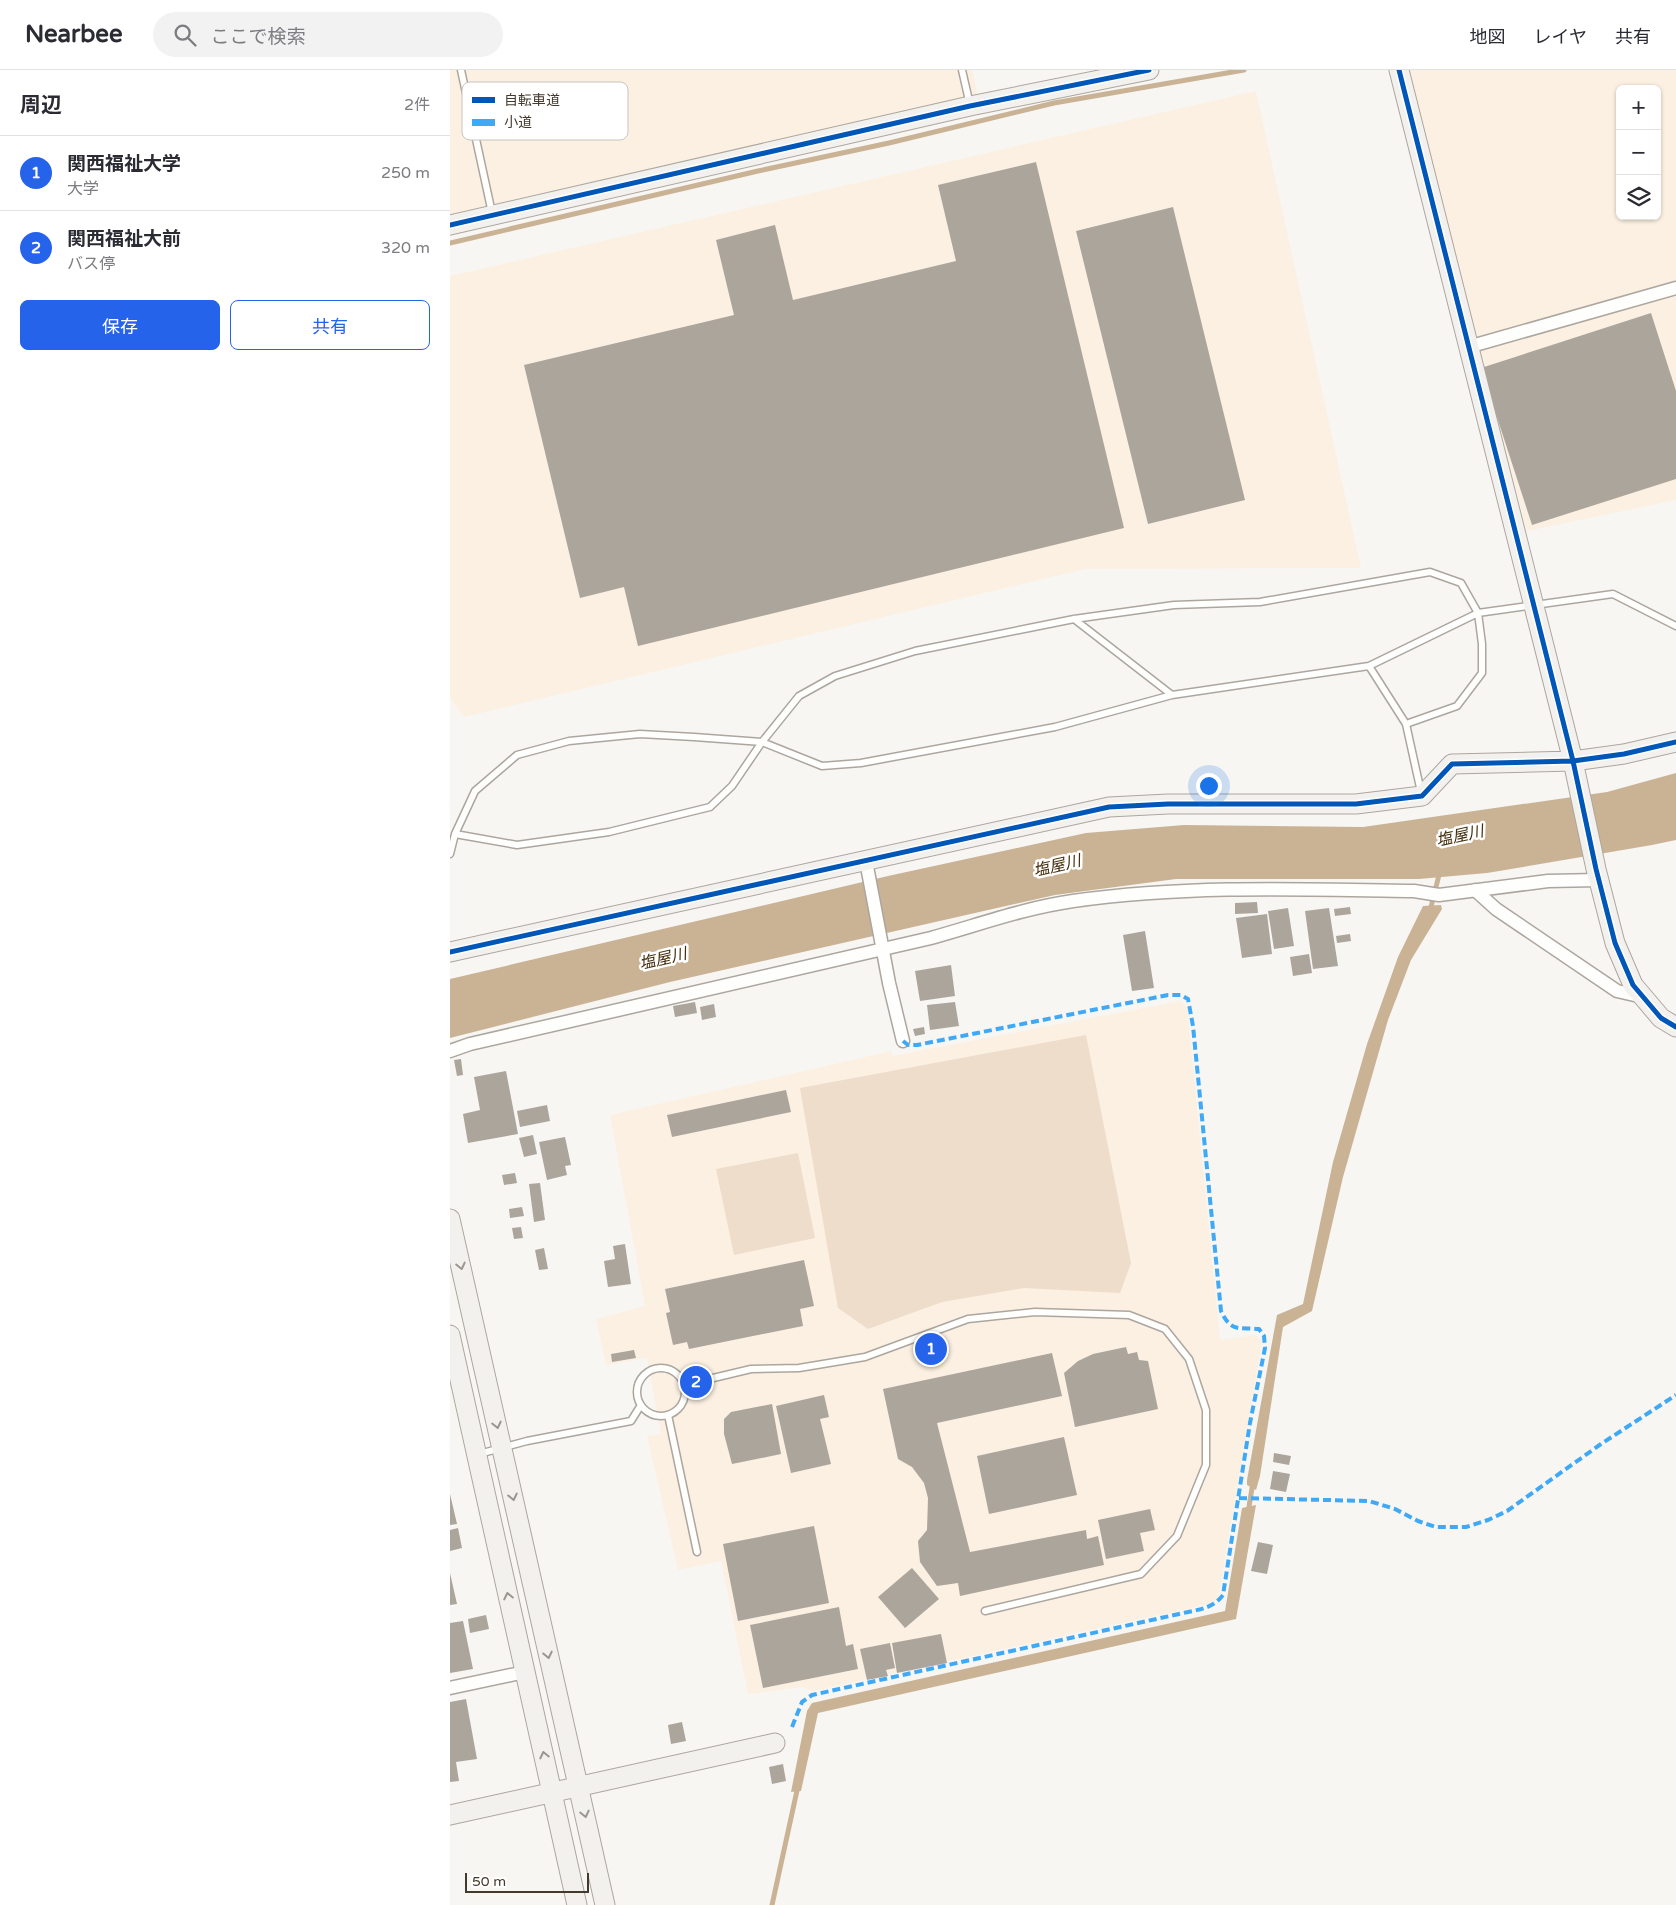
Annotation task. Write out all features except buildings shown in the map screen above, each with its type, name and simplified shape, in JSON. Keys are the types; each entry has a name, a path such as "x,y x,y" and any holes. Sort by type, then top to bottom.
{"street":[{"path":"450,225 970,106 1149,70"},
{"path":"1400,70 1572,761 1597,875 1615,943 1633,985 1661,1018 1676,1027"},
{"path":"1468,347 1676,288"},
{"path":"450,949 866,861 1109,807 1168,804 1356,804 1422,796 1452,764 1572,761 1624,754 1676,742"},
{"path":"866,861 902,1041"},
{"path":"450,1051 470,1044 884,948 980,925 1018,912 1072,901 1162,891 1238,888 1396,891 1438,895 1597,875"},
{"path":"1475,890 1496,909 1618,991 1643,996"},
{"path":"450,1219 605,1905"},
{"path":"450,1335 577,1905"},
{"path":"450,1688 525,1672"},
{"path":"450,1815 775,1743"}],"lane":[{"path":"962,70 970,106"},
{"path":"476,140 493,215"},
{"path":"455,834 517,845 608,832 710,807 732,786 762,742 799,696 835,676 915,651 1074,619 1174,605 1260,602 1430,572 1461,583 1478,612 1482,644 1482,673 1457,706 1406,724"},
{"path":"450,854 455,834 475,791 517,755 569,741 640,734 762,742 822,766 861,763 1055,727 1172,695 1369,666 1478,612 1613,594 1676,626"},
{"path":"1074,619 1172,695"},
{"path":"1369,666 1406,724 1422,796"},
{"path":"684,1385 751,1369 799,1368 865,1357 968,1319 1035,1312 1129,1315 1166,1329 1189,1359 1206,1410 1206,1465 1177,1536 1141,1574 985,1611"},
{"path":"664,1368 672,1370 679,1375 684,1385 684,1398 681,1405 668,1415 653,1414 641,1405 637,1391 638,1383 649,1371 664,1368"},
{"path":"477,1454 527,1441 631,1421 641,1405"},
{"path":"668,1415 697,1552"}],"shaded area":[{"path":"450,70 972,70 982,112 450,229"},
{"path":"1403,70 1676,70 1676,500 1527,531"},
{"path":"1256,91 1361,568 1085,569 464,717 450,698 450,276"},
{"path":"1180,1001 1187,1007 1220,1340 1255,1335 1262,1341 1218,1598 1209,1604 812,1691 803,1687 748,1694 721,1561 678,1570 647,1436 661,1434 647,1358 606,1365 596,1319 645,1306 610,1115 892,1051 892,1056"},
{"path":"1086,1035 1131,1263 1120,1293 1024,1288 942,1302 868,1329 838,1308 800,1088"},
{"path":"798,1153 815,1238 734,1255 716,1169"}],"water":[{"name":"塩屋川","path":"1676,773 1676,840 1487,873 1419,879 1176,879 1055,895 670,982 450,1038 450,979 888,876 1086,833 1184,825 1363,827 1607,792"},
{"path":"1441,905 1442,909 1411,960 1388,1020 1343,1177 1312,1311 1283,1327 1260,1476 1256,1490 1247,1485 1247,1480 1277,1315 1303,1304 1333,1162 1367,1044 1398,957 1423,906"},
{"path":"1256,1505 1236,1619 818,1713 801,1791 791,1792 807,1711 812,1703 1225,1611 1242,1508"}],"waterway":[{"path":"450,243 758,171 889,143 1054,103 1244,70"},
{"path":"1430,911 1440,871"},
{"path":"1248,1513 1253,1482"},
{"path":"772,1905 798,1786"}],"marked path":[{"path":"792,1727 802,1702 812,1695 1199,1610 1216,1602 1223,1595 1250,1423 1265,1348 1264,1336 1259,1329 1236,1328 1228,1323 1221,1311 1193,1026 1188,999 1181,995 1168,995 917,1045 908,1045 903,1041"},
{"path":"1239,1498 1369,1501 1395,1509 1418,1521 1436,1527 1466,1527 1507,1511 1601,1444 1676,1395"}],"cycle path":[{"path":"450,225 970,106 1149,70"},
{"path":"1399,70 1573,761 1596,869 1615,943 1633,985 1661,1018 1676,1027"},
{"path":"450,952 1109,807 1168,804 1356,804 1422,796 1452,764 1573,761 1624,754 1676,742"}],"place":[{"name":"関西福祉大学","path":"931,1349"},
{"name":"関西福祉大前","path":"696,1382"}]}
